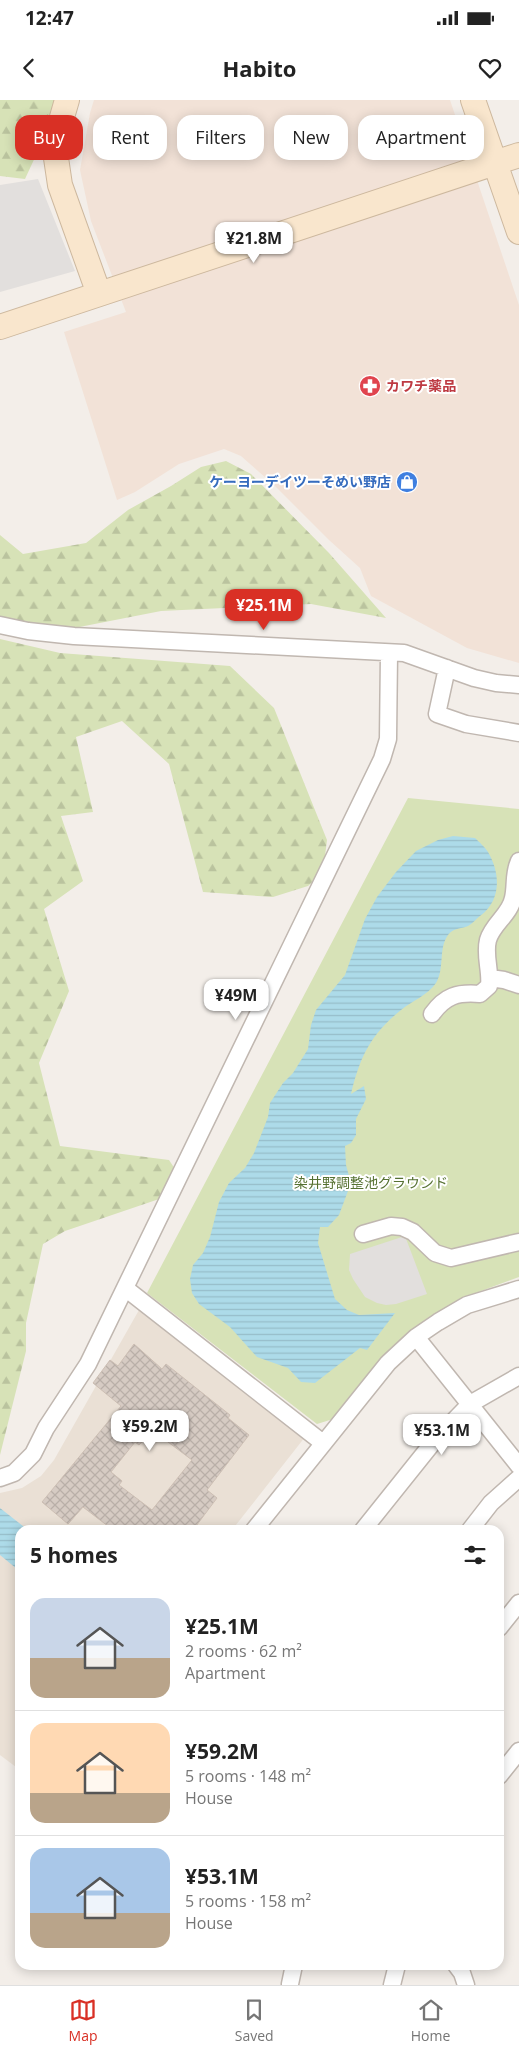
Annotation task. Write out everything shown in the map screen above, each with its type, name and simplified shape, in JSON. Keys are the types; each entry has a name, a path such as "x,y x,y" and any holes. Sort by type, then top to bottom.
{"street":[{"path":"67,100 58,131 56,158 60,185 99,294"},
{"path":"473,100 519,232"},
{"path":"0,327 519,155"},
{"path":"0,625 28,631 74,636 389,654 404,653 489,681 519,684"},
{"path":"0,1478 14,1473 33,1454 46,1428 88,1364 382,759 388,739 389,654"},
{"path":"447,668 437,714 466,724 519,733"},
{"path":"432,1014 440,1004 451,996 480,994 489,986 488,941 494,926 510,910 513,899 514,877 519,860"},
{"path":"490,978 519,985"},
{"path":"363,1234 391,1226 402,1226 413,1232 435,1254 451,1258 519,1242"},
{"path":"125,1288 323,1443"},
{"path":"258,1525 388,1363 416,1337 467,1305 519,1289"},
{"path":"416,1337 519,1466"},
{"path":"367,1525 434,1440 470,1404 519,1376"},
{"path":"474,1525 491,1503 519,1478"},
{"path":"504,1622 519,1603"},
{"path":"504,1769 519,1751"},
{"path":"290,1984 293,1970"},
{"path":"392,1985 396,1970"},
{"path":"460,1970 466,1985"}],"shaded area":[{"path":"94,100 450,100 455,115 358,115 358,160 470,160 519,305 519,663 467,648 371,596 360,568 241,456 224,449 179,464 135,492 117,500 64,332 126,312 91,221 80,170"},
{"path":"38,179 75,271 0,292 0,185"},
{"path":"405,1236 427,1294 396,1304 386,1305 365,1297 349,1270 350,1254"},
{"path":"139,1310 305,1437 236,1525 15,1525 15,1766 0,1755 0,1493 22,1488 41,1476 54,1460"}],"green space":[{"path":"0,100 58,100 52,115 15,115 15,160 34,160 25,179 0,176"},
{"path":"226,461 251,474 329,553 386,618 311,604 161,611 64,630 0,629 0,535 23,554 86,543 128,510 201,467"},
{"path":"0,639 60,653 230,666 274,708 327,840 323,872 308,886 273,897 203,892 169,764 122,721 76,737 93,812 61,816 83,881 44,909 69,991 39,1063 60,1146 169,1160 175,1169 168,1196 65,1231 43,1244 26,1323 26,1351 0,1455"},
{"name":"染井野調整池グラウンド","path":"408,798 519,809 519,1277 465,1297 406,1335 333,1419 317,1424 147,1293"}],"water":[{"path":"453,836 475,838 487,850 497,878 495,895 487,910 472,923 452,931 448,935 443,946 439,977 436,983 424,995 390,1019 381,1028 368,1048 358,1069 351,1094 364,1086 366,1099 356,1119 356,1135 351,1143 345,1146 346,1165 351,1183 339,1215 328,1227 320,1227 318,1243 335,1299 347,1310 359,1315 395,1313 367,1350 360,1348 315,1383 301,1382 288,1368 257,1357 230,1327 199,1304 192,1293 190,1279 193,1265 203,1253 210,1237 219,1202 229,1183 245,1168 254,1153 268,1117 270,1103 283,1083 293,1073 308,1049 311,1025 316,1010 345,975 365,919 377,897 396,872 416,851 438,840"},
{"path":"0,1508 22,1525 15,1525 15,1567 0,1555"}],"building":[{"path":"134,1344 162,1369 166,1364 230,1415 228,1418 249,1435 207,1490 217,1498 197,1525 106,1525 83,1507 68,1524 42,1502 121,1406 93,1383 110,1360 118,1366","holes":["152,1430 192,1460 152,1510 119,1485 122,1481 111,1472 135,1442 139,1445"]}],"place":[{"name":"カワチ薬品","path":"370,386"},
{"name":"ケーヨーデイツーそめい野店","path":"407,482"}]}
